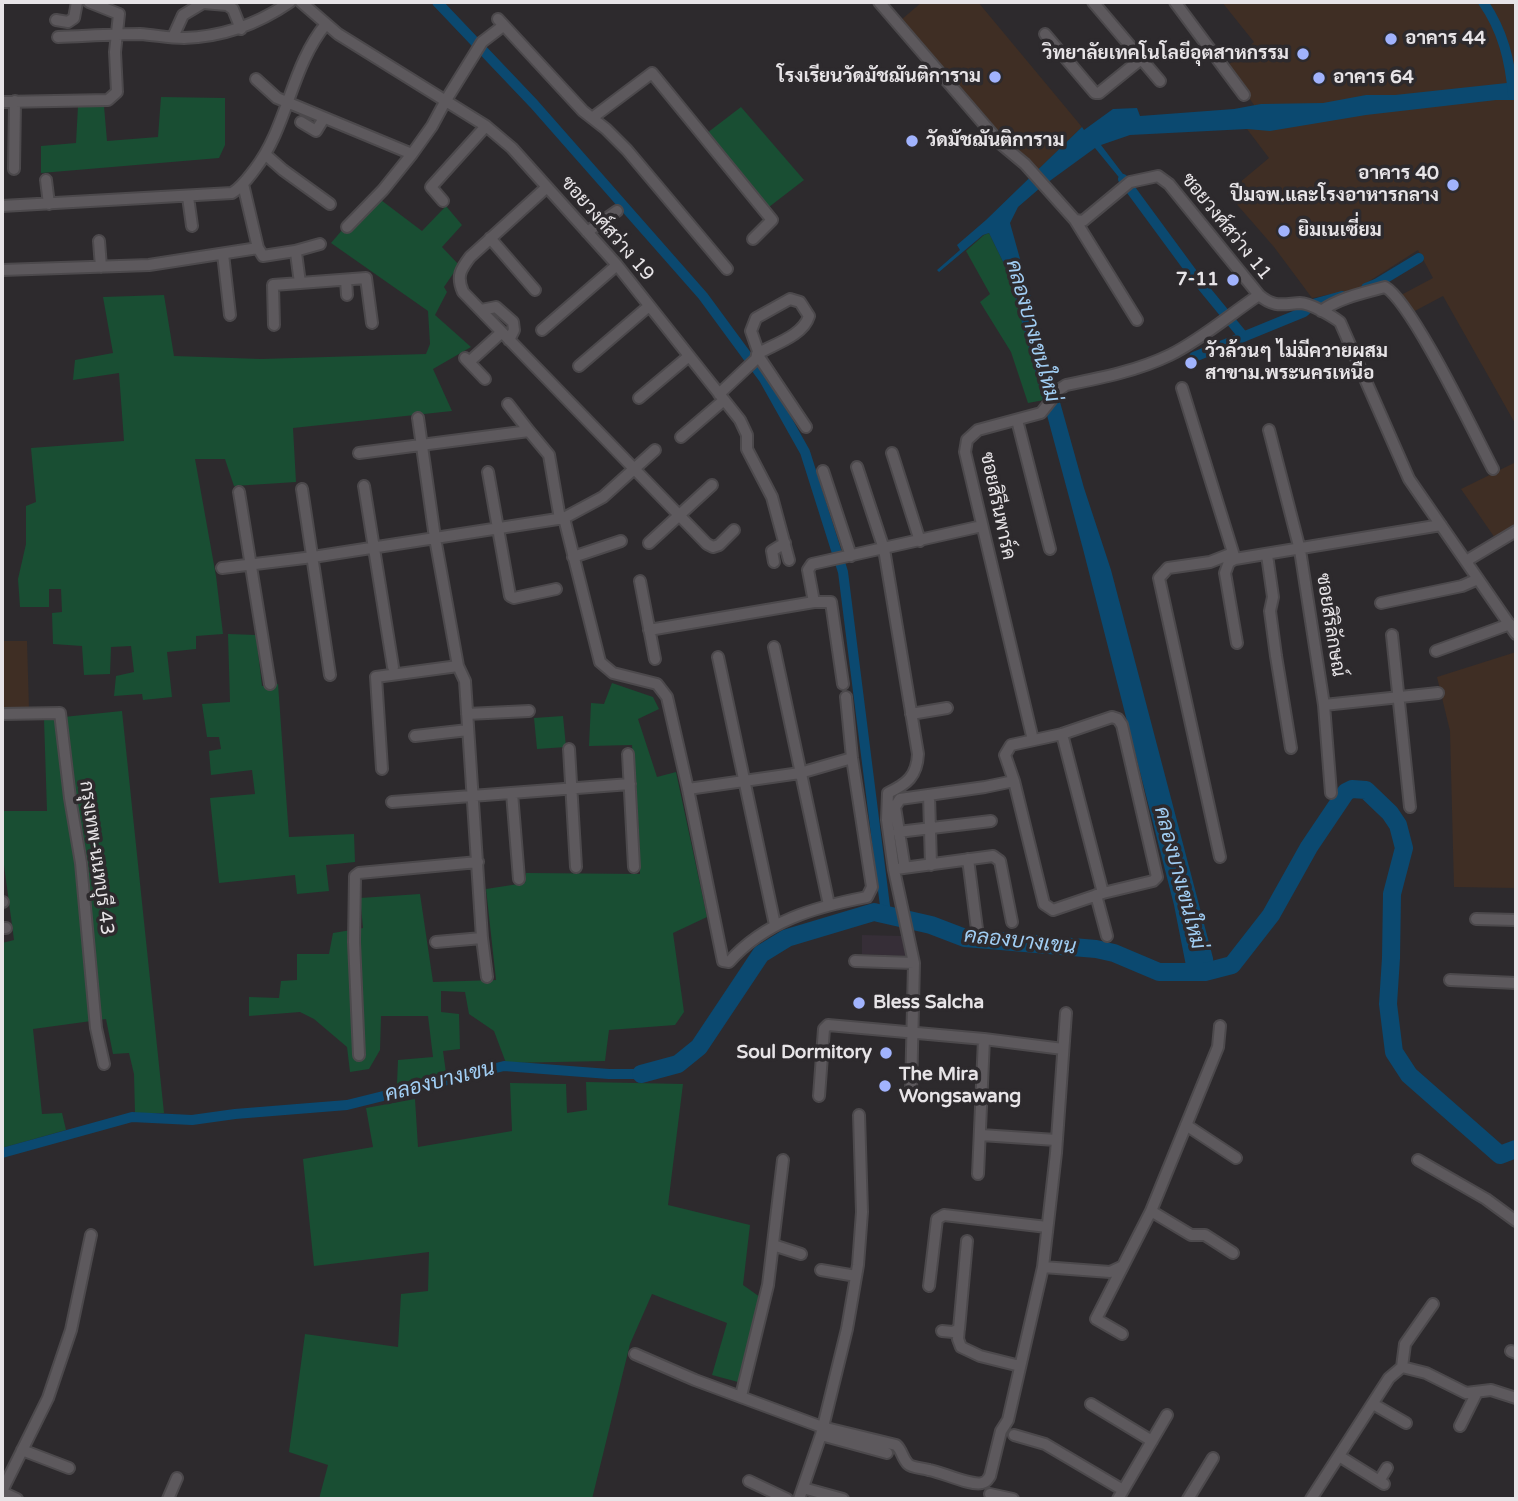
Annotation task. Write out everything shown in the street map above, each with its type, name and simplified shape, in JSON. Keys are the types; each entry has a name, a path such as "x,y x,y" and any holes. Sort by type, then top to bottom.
{"street":[{"path":"56,20 68,22 74,18 77,2"},
{"path":"2,102 108,100 114,97 117,92 118,12 89,2"},
{"path":"58,37 212,35 241,29 268,17 290,2"},
{"name":"ซอยวงศ์สว่าง 19","path":"301,2 338,34 486,126 512,148 617,265 740,420 747,435 747,449 772,497 789,560"},
{"path":"879,2 1001,144 1025,164 1075,220 1137,320"},
{"path":"1175,2 1244,95"},
{"path":"173,37 183,15 203,3 227,5 233,9 241,29"},
{"path":"1098,3 1160,81"},
{"path":"347,227 383,190 412,154 479,47 501,23 561,89 626,150 727,269"},
{"path":"2,206 232,193 243,184 266,155 289,103 299,72 326,24"},
{"path":"1045,34 1095,93 1100,93 1141,59"},
{"path":"592,118 652,73 772,220 753,239"},
{"path":"257,79 277,98 412,154"},
{"path":"14,169 15,101"},
{"path":"302,122 316,131 324,118"},
{"path":"443,201 430,187 486,126"},
{"path":"266,155 330,204"},
{"name":"ซอยวงศ์สว่าง 11","path":"1075,220 1083,221 1127,185 1152,176 1164,178 1267,302 1278,306 1313,307"},
{"path":"46,180 49,204"},
{"path":"243,184 258,247 263,256 320,244"},
{"path":"485,379 467,360 514,330 513,322 496,307 481,310 463,292 459,282 460,270 470,257 547,187"},
{"path":"188,197 192,226"},
{"path":"587,232 617,211"},
{"path":"490,238 535,290"},
{"path":"99,241 101,267"},
{"path":"2,270 149,265 258,247"},
{"path":"295,251 300,283"},
{"path":"223,254 230,315"},
{"path":"542,330 617,265"},
{"path":"274,325 273,285 367,279 372,323"},
{"path":"346,281 347,295"},
{"path":"1313,307 1372,290 1385,288 1392,291 1412,318 1493,469"},
{"name":"ซอยสิรีนพาร์ค","path":"1033,740 965,452 967,440 978,430 1041,413 1066,385 1116,374 1173,354 1227,320 1259,295"},
{"path":"681,437 722,397 756,359 757,354 781,342 807,323 809,316 800,302 790,299 756,318 751,331 757,354 806,427"},
{"path":"579,366 649,306"},
{"path":"1313,307 1340,322 1409,479 1513,629 1436,651"},
{"path":"506,336 707,544 713,547 719,545 734,530"},
{"path":"639,398 689,356"},
{"path":"1182,388 1234,556"},
{"path":"508,404 549,455 562,519 600,662 613,673 657,684 667,697 723,961 729,961 745,943 775,925 829,905 867,897 872,887 852,758 846,697"},
{"path":"418,418 435,538 458,666 465,681 487,977"},
{"path":"1017,420 1050,549"},
{"name":"ซอยสิริลักษณ์","path":"1269,430 1300,550 1324,705 1331,793"},
{"path":"359,453 530,431"},
{"path":"222,568 562,519 603,497 654,450"},
{"path":"892,453 920,541"},
{"path":"857,467 884,549 918,754 918,769 912,779 887,794 887,820 894,870 914,963 911,1093"},
{"path":"823,471 851,556"},
{"path":"488,472 510,596 514,598 556,589"},
{"path":"649,543 712,485"},
{"path":"364,486 393,667"},
{"path":"302,489 330,675"},
{"path":"239,492 270,684"},
{"path":"1220,857 1159,578 1168,568 1234,556 1300,550 1441,525"},
{"path":"814,602 808,566 982,526"},
{"path":"1466,561 1516,531"},
{"path":"573,557 621,541"},
{"path":"774,562 772,551 785,543"},
{"path":"1267,555 1273,597 1270,611 1274,645 1291,748"},
{"path":"1234,556 1225,568 1237,643"},
{"path":"1381,603 1462,586 1478,579"},
{"path":"640,581 655,659"},
{"path":"649,630 814,602 833,603 843,684"},
{"path":"1392,635 1410,807"},
{"path":"774,646 829,905"},
{"path":"718,657 775,925"},
{"path":"382,769 376,677 458,666"},
{"name":"ซอยสิริลักษณ์","path":"1324,705 1438,693"},
{"path":"911,714 947,708"},
{"path":"467,714 529,711"},
{"name":"กรุงเทพ-นนทบุรี 43","path":"2,714 60,713 69,798 82,874 96,1028 104,1064"},
{"path":"1112,717 1118,719 1122,725 1157,877 1153,881 1099,894 1054,910 1044,904 1014,781 1005,755 1011,745 1033,740 1062,734 1112,717"},
{"path":"415,736 468,730"},
{"path":"1062,734 1107,936"},
{"path":"569,749 576,867"},
{"path":"628,754 634,867"},
{"path":"688,789 800,772 852,758"},
{"path":"904,863 895,807 898,801 1014,781"},
{"path":"392,802 630,784"},
{"path":"512,793 519,878"},
{"path":"929,795 931,864"},
{"path":"898,832 991,821"},
{"path":"894,870 993,856 1000,861 1012,922"},
{"path":"968,859 977,929"},
{"path":"359,1055 354,942 355,876 359,873 478,862"},
{"path":"1476,919 1516,920"},
{"path":"436,942 482,938"},
{"path":"855,961 914,963"},
{"path":"1450,980 1516,984"},
{"path":"822,1431 897,1445 901,1448 906,1462 912,1466 947,1473 957,1479 981,1484 990,1476 1000,1432 1008,1420 1043,1267 1066,1013"},
{"path":"818,1096 826,1026 984,1039 1063,1049"},
{"path":"1122,1334 1096,1319 1151,1211 1219,1047 1220,1027"},
{"path":"978,1174 984,1039"},
{"path":"799,1499 822,1431 847,1329 856,1276 862,1212 859,1115"},
{"path":"1186,1125 1236,1158"},
{"path":"981,1135 1056,1140"},
{"path":"741,1396 768,1285 783,1160"},
{"path":"1418,1160 1486,1199 1516,1221"},
{"path":"1151,1211 1191,1235 1205,1236 1233,1253"},
{"path":"929,1286 937,1219 944,1215 1047,1227"},
{"path":"17,1499 2,1491 48,1398 71,1330 91,1235"},
{"path":"967,1241 958,1339 961,1347 980,1356 1020,1366"},
{"path":"772,1245 801,1254"},
{"path":"1043,1267 1110,1272 1123,1266"},
{"path":"821,1270 856,1276"},
{"path":"1311,1499 1389,1378 1402,1367 1405,1344 1433,1304"},
{"path":"942,1331 953,1332 959,1327"},
{"path":"635,1354 822,1431 887,1453"},
{"path":"1402,1367 1426,1373 1466,1394 1495,1390 1516,1398"},
{"path":"1460,1426 1476,1394"},
{"path":"1091,1404 1152,1441"},
{"path":"1373,1404 1406,1423"},
{"path":"1014,1435 1045,1444 1121,1494 1167,1415"},
{"path":"22,1450 69,1468"},
{"path":"1339,1456 1382,1482 1387,1468"},
{"path":"1188,1499 1213,1458"},
{"path":"168,1499 177,1478"},
{"path":"749,1482 788,1499"},
{"path":"803,1488 843,1499"},
{"path":"990,1494 1013,1499"}],"shaded area":[{"name":"โรงเรียนวัดมัชฌันติการาม","path":"922,2 978,2 1082,127 1038,170 1008,142 901,20"},
{"path":"1222,2 1516,2 1516,425 1443,296 1411,313 1401,295 1433,278 1418,250 1357,289 1312,298 1274,247 1227,193 1269,158 1247,129 1254,105 1227,66 1254,42"},
{"path":"1516,462 1516,527 1495,538 1461,489"},
{"path":"2,641 27,641 29,709 2,709"},
{"path":"1516,652 1516,888 1454,887 1450,731 1437,677"},
{"path":"862,935 902,936 906,956 862,954"}],"green space":[{"path":"161,97 225,98 225,145 219,158 41,173 41,146 76,143 78,106 104,106 107,141 158,137"},
{"path":"741,107 804,180 769,207 707,133"},
{"path":"373,194 422,231 446,206 462,225 442,247 459,265 444,287 447,292 435,315 471,347 433,369 452,411 293,428 296,482 234,486 225,459 195,459 216,576 223,634 196,636 196,649 167,652 172,697 143,700 142,694 114,696 116,676 134,672 131,646 111,647 110,674 84,675 82,646 53,644 52,613 62,612 61,589 49,589 49,607 20,607 18,579 26,544 26,506 36,502 31,448 124,441 119,373 73,380 75,360 113,353 103,297 164,295 174,356 261,359 426,354 430,344 428,311 331,243"},
{"path":"989,233 1009,274 1044,400 1028,403 1011,352 980,302 990,294 966,251"},
{"path":"228,634 256,635 262,686 278,684 289,837 354,834 355,862 326,865 329,891 297,894 295,875 219,883 210,798 255,794 252,770 211,775 209,751 221,749 219,737 207,737 202,704 230,702"},
{"path":"612,683 653,697 659,709 638,719 657,777 676,772 707,917 673,933 684,1012 675,1025 609,1030 605,1061 506,1063 494,1031 469,1014 465,992 441,991 441,1012 459,1014 460,1049 443,1051 446,1073 397,1084 398,1060 433,1057 428,1016 381,1016 380,1050 369,1069 350,1072 347,1047 314,1019 300,1012 249,1016 249,997 279,998 281,981 297,980 297,954 329,954 333,933 363,928 360,898 420,894 433,982 496,980 486,889 525,883 526,873 640,874 632,745 589,746 591,703 604,704"},
{"path":"122,711 164,1113 135,1113 134,1074 129,1053 113,1054 106,1019 33,1029 42,1114 62,1113 66,1130 2,1148 2,943 14,940 2,850 2,811 47,811 44,719"},
{"path":"563,716 566,747 537,749 534,718"},
{"path":"586,1082 683,1084 668,1205 750,1225 743,1285 760,1297 738,1382 712,1375 727,1323 652,1294 630,1344 592,1499 319,1499 328,1465 289,1452 305,1334 398,1347 401,1294 428,1291 429,1252 314,1266 303,1159 373,1147 366,1108 415,1099 418,1147 512,1131 510,1083 566,1084 567,1113 587,1110"}],"water":[{"name":"คลองบางเขนใหม่","path":"1516,82 1516,100 1366,115 1270,131 1247,129 1130,135 1101,145 1126,178 1122,181 1095,148 1018,207 1010,223 1084,488 1111,570 1213,958 1214,968 1187,971 1174,905 1009,274 989,233 983,235 939,272 937,270 960,250 957,245 1082,127 1084,130 1113,109 1137,108 1140,116 1234,109 1261,104 1323,103 1366,95 1395,95"}],"waterway":[{"path":"437,2 534,104 703,296 764,379 805,452 843,572 886,914"},
{"path":"1483,2 1496,24 1504,46 1513,95"},
{"path":"1123,179 1198,281 1244,337"},
{"path":"1366,288 1419,258"},
{"path":"1194,357 1304,312 1313,304 1342,296"},
{"name":"คลองบางเขน","path":"641,1074 678,1064 699,1047 761,954 787,938 874,912 931,925 965,938 1096,949 1114,953 1159,972 1205,972 1232,965 1271,915 1309,847 1346,792 1352,789 1366,790 1390,813 1398,825 1404,848 1392,894 1388,1004 1394,1052 1409,1075 1500,1155 1516,1149"},
{"name":"คลองบางเขน","path":"2,1153 132,1117 192,1120 347,1105 504,1066 641,1074"}],"place":[{"name":"อาคาร 44","path":"1391,39"},
{"name":"วิทยาลัยเทคโนโลยีอุตสาหกรรม","path":"1303,54"},
{"name":"โรงเรียนวัดมัชฌันติการาม","path":"995,77"},
{"name":"อาคาร 64","path":"1319,78"},
{"name":"วัดมัชฌันติการาม","path":"912,141"},
{"name":"อาคาร 40 ปีมจพ.และโรงอาหารกลาง","path":"1453,185"},
{"name":"ยิมเนเซี่ยม","path":"1284,231"},
{"name":"7-11","path":"1233,280"},
{"name":"วัวล้วนๆ ไม่มีควายผสม สาขาม.พระนครเหนือ","path":"1191,363"},
{"name":"Bless Salcha","path":"859,1003"},
{"name":"Soul Dormitory","path":"886,1053"},
{"name":"The Mira Wongsawang","path":"885,1086"}]}
